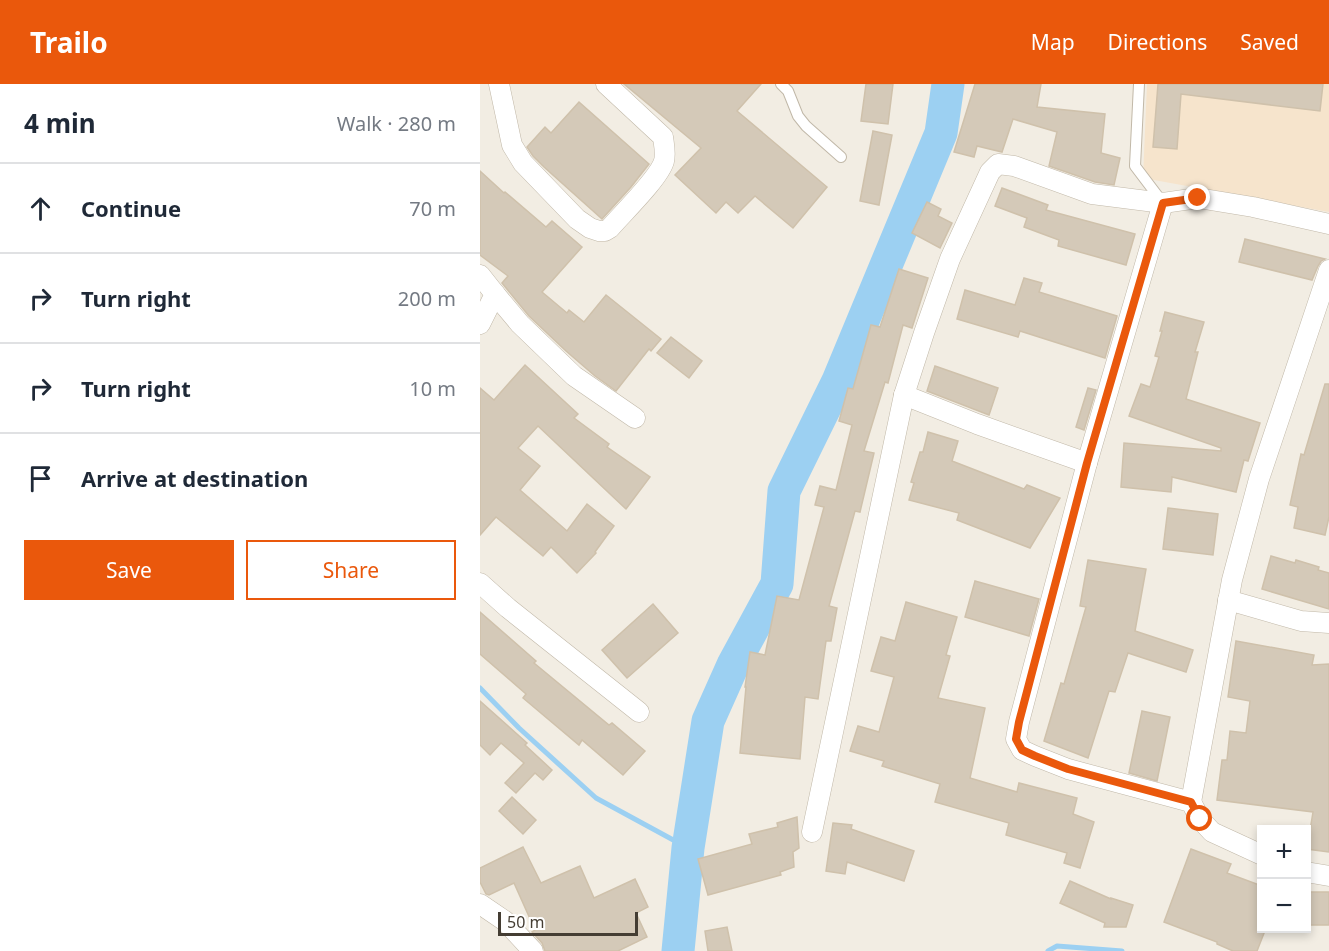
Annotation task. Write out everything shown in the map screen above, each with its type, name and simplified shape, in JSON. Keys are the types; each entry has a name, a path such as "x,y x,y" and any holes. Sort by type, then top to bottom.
{"street":[{"path":"499,84 512,145 523,163 577,219 599,231 610,228 658,174 664,162 665,148 663,137 606,84"},
{"path":"812,832 904,395 950,259 990,172 998,164 1014,166 1092,194 1163,203 1198,198 1329,224"},
{"path":"1163,203 1087,463 1016,739 1022,750 1068,769 1191,802"},
{"path":"1257,853 1212,832 1200,819 1191,802 1232,580 1259,479 1329,270"},
{"path":"480,275 520,324 554,358 574,376 635,418"},
{"path":"480,324 495,294"},
{"path":"904,395 1087,463"},
{"path":"480,583 639,712"},
{"path":"1228,600 1301,621 1329,623"},
{"path":"1311,873 1329,876"},
{"path":"480,904 505,921 533,951"}],"lane":[{"path":"781,84 788,91 798,116 806,126 841,157"},
{"path":"1139,84 1135,166 1163,203"}],"shaded area":[{"path":"1147,84 1329,84 1329,212 1143,178"}],"building":[{"path":"624,84 761,84 737,111 827,187 793,228 755,196 738,213 726,202 716,213 675,175 701,148"},
{"path":"866,84 893,84 888,124 861,121"},
{"path":"975,84 1041,84 1037,107 1105,114 1101,153 1120,158 1114,185 1095,182 1049,166 1057,132 1013,119 1002,152 977,146 974,157 954,152"},
{"path":"1158,84 1323,84 1320,111 1181,94 1177,149 1153,147"},
{"path":"579,102 649,164 602,219 544,167 527,147 545,127 551,133"},
{"path":"873,131 892,135 879,205 860,201"},
{"path":"480,171 546,227 552,221 582,247 542,292 567,313 569,310 584,322 606,295 661,339 651,351 649,349 616,391 566,351 529,316 502,283 508,276 480,255"},
{"path":"1002,188 1048,205 1046,210 1135,234 1126,265 1058,246 1059,240 1024,227 1027,218 995,206"},
{"path":"927,202 941,209 938,216 952,223 940,248 912,233"},
{"path":"1245,239 1325,259 1321,261 1312,280 1239,262"},
{"path":"899,269 928,278 912,328 903,325 888,383 885,382 864,451 874,453 860,512 855,511 829,606 837,608 831,641 826,641 818,699 805,697 800,759 740,753 750,652 765,655 777,596 799,600 824,507 815,505 820,486 836,490 852,425 839,421 848,388 853,389 871,325 880,327"},
{"path":"1024,278 1042,283 1039,292 1117,316 1105,358 1020,331 1018,337 957,319 965,290 1015,305"},
{"path":"1165,312 1204,322 1195,352 1198,352 1186,399 1260,423 1248,461 1244,460 1236,492 1172,477 1171,492 1121,487 1124,443 1221,451 1221,448 1129,416 1141,384 1150,387 1159,357 1155,356"},
{"path":"671,337 702,361 689,378 657,353"},
{"path":"525,365 578,414 574,418 609,444 607,447 650,477 626,509 538,426 518,448 540,466 520,490 567,531 587,504 614,526 596,553 577,573 551,547 543,556 496,517 480,535 480,388 494,400"},
{"path":"935,366 998,388 989,415 927,391"},
{"path":"1325,384 1329,384 1329,517 1325,535 1294,528 1298,507 1290,505 1301,454 1304,455"},
{"path":"1088,388 1096,390 1084,430 1076,427"},
{"path":"928,432 958,441 952,461 1024,489 1027,485 1060,498 1030,548 957,520 959,513 909,500 914,483 911,482"},
{"path":"1168,508 1218,514 1213,555 1163,549"},
{"path":"1271,556 1295,563 1296,560 1319,567 1318,570 1329,573 1329,609 1262,589"},
{"path":"1088,560 1146,569 1135,631 1193,650 1186,672 1128,653 1115,692 1109,691 1088,758 1044,741 1061,683 1064,684 1086,607 1080,606"},
{"path":"975,581 1039,599 1029,636 965,617"},
{"path":"906,602 957,617 946,655 950,656 938,698 985,708 970,778 1017,792 1019,783 1077,798 1073,814 1094,822 1080,868 1064,863 1067,853 1006,835 1009,823 935,802 940,784 882,766 884,761 850,751 858,726 879,732 894,677 871,671 881,637 895,641"},
{"path":"653,604 678,633 627,678 602,650"},
{"path":"480,612 536,661 534,663 609,725 612,723 645,751 623,775 582,740 579,745 523,698 526,694 480,654"},
{"path":"1236,641 1314,655 1312,665 1329,664 1329,852 1311,850 1313,812 1217,800 1222,760 1227,760 1230,731 1246,733 1250,701 1228,697"},
{"path":"480,701 527,743 525,745 552,770 543,780 535,773 516,793 505,783 524,763 501,743 490,755 480,745"},
{"path":"1142,711 1170,717 1157,781 1129,773"},
{"path":"512,797 536,820 523,834 499,811"},
{"path":"797,817 799,848 793,852 794,867 780,872 781,875 708,895 698,859 752,844 749,834 778,827 777,823"},
{"path":"833,823 852,825 851,829 914,851 904,881 847,862 845,874 826,871"},
{"path":"523,847 541,883 580,866 594,898 635,879 648,907 636,913 647,937 618,951 545,951 542,943 532,932 535,930 514,883 489,895 486,894 480,882 480,868"},
{"path":"1191,849 1231,864 1227,873 1257,884 1257,933 1264,933 1257,951 1233,951 1217,942 1164,922"},
{"path":"1070,881 1111,899 1133,905 1126,927 1104,927 1105,923 1060,903"},
{"path":"1311,892 1329,892 1329,925 1311,925"},
{"path":"727,927 732,951 708,951 705,931"}],"waterway":[{"path":"678,951 688,848 708,721 733,665 777,584 784,491 838,381 941,133 948,84"},
{"path":"480,688 519,728 596,798 688,848"},
{"path":"1048,951 1057,946 1122,951"}],"route":[{"path":"1198,198 1163,203 1087,463 1016,739 1022,750 1068,769 1191,802 1200,819"}]}
